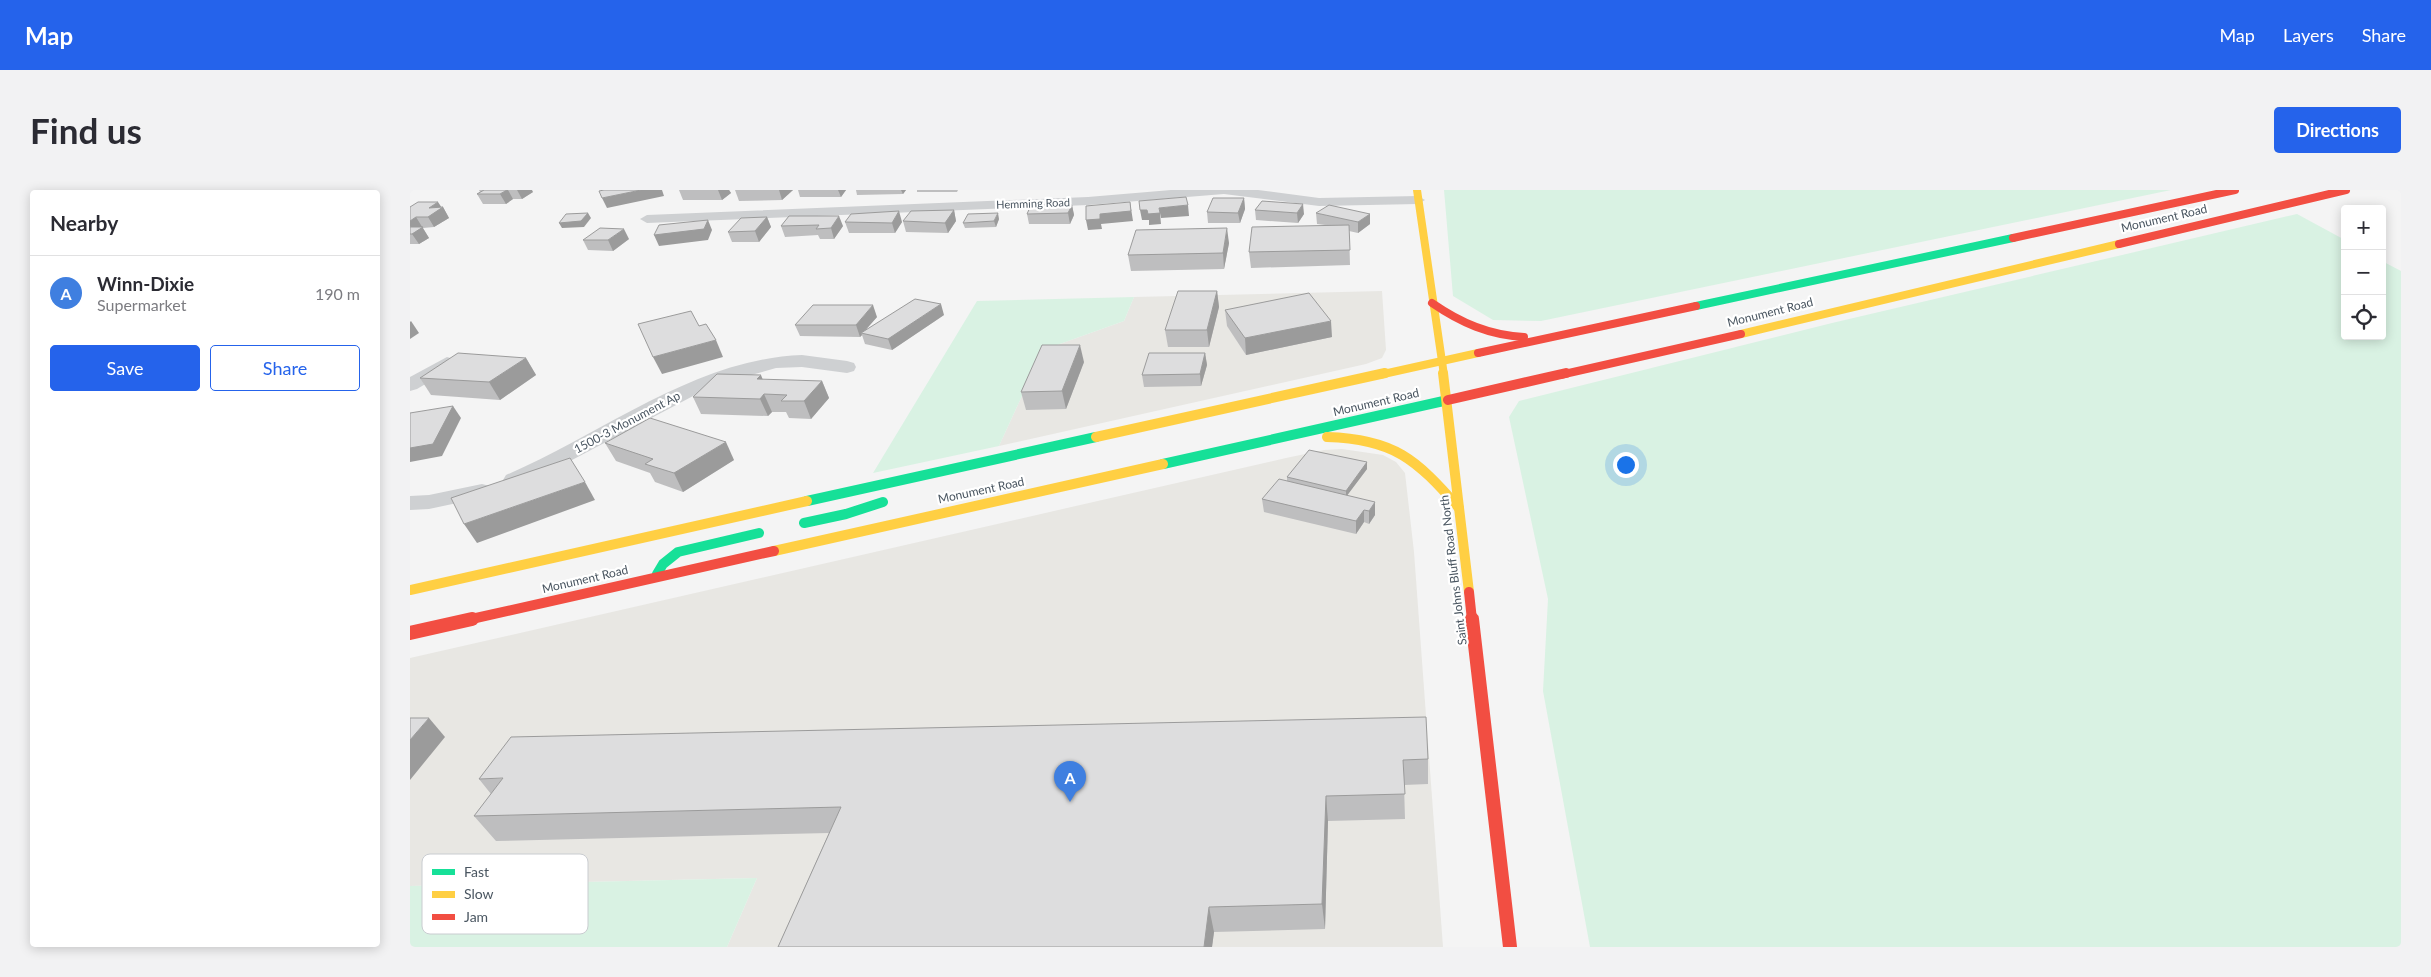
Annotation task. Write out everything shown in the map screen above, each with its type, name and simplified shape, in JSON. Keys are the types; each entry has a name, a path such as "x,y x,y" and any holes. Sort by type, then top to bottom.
{"main road":[{"name":"Monument Road","path":"410,590 1440,362 2234,190"},
{"path":"2234,190 2273,206"},
{"name":"Monument Road","path":"410,633 1718,339 2346,190"},
{"name":"Saint Johns Bluff Road North","path":"1418,195 1440,362 1447,399 1510,947"},
{"path":"1432,303 1455,320 1486,333 1509,337 1555,337"},
{"path":"1263,442 1332,437 1367,439 1386,443 1422,466 1459,508"},
{"path":"913,490 967,466"},
{"path":"788,526 846,514 897,496"},
{"path":"642,566 654,578 663,564 678,552 769,531"},
{"path":"508,568 592,562"}],"street":[{"name":"Hemming Road","path":"647,219 1088,201 1224,190 1319,202 1418,195"},
{"path":"410,384 460,356"},
{"name":"1500-3 Monument Ap","path":"410,503 429,502 489,489 530,473 683,392 713,379 775,362 802,361 847,367"}],"shaded area":[{"path":"1382,291 1386,350 1382,358 1366,364 999,446 1043,350 1124,321 1134,297"},
{"path":"1342,449 1383,455 1396,462 1405,473 1414,552 1443,947 727,947 757,878 588,882 588,854 422,854 422,886 410,886 410,658 1324,450"}],"green space":[{"path":"1444,190 2171,190 1541,321 1493,320 1453,296"},
{"path":"2297,214 2341,238 2341,340 2386,340 2386,263 2401,271 2401,947 1590,947 1543,691 1548,599 1509,417 1519,401 1832,323"},
{"path":"1134,297 1124,321 1043,350 999,446 873,473 977,301"},
{"path":"757,878 727,947 410,947 410,886 422,886 422,934 588,934 588,882"}],"building":[{"path":"484,190 507,190 500,194 477,194"},
{"path":"641,190 602,198 599,191"},
{"path":"1186,197 1188,205 1159,208 1160,213 1148,214 1147,210 1140,210 1139,201"},
{"path":"1213,198 1244,198 1238,213 1207,212"},
{"path":"1262,201 1303,204 1297,213 1255,210"},
{"path":"418,202 438,202 429,208 443,207 428,217 416,217 410,221 410,207"},
{"path":"1130,202 1131,211 1100,214 1100,219 1086,220 1086,206"},
{"path":"1031,205 1072,205 1068,213 1027,214"},
{"path":"1329,205 1370,214 1358,222 1316,213"},
{"path":"954,210 945,223 903,221 911,211"},
{"path":"899,211 892,223 845,222 851,214"},
{"path":"588,213 581,221 559,223 566,214"},
{"path":"998,213 994,221 963,223 968,214"},
{"path":"789,216 839,216 831,228 816,229 819,225 781,226"},
{"path":"767,217 755,231 728,232 741,218"},
{"path":"708,220 704,229 654,235 659,225"},
{"path":"1349,225 1350,250 1249,252 1252,227"},
{"path":"410,227 423,227 410,234"},
{"path":"600,228 624,229 608,240 583,240"},
{"path":"1227,228 1223,253 1128,255 1136,230"},
{"path":"1178,291 1217,291 1207,330 1165,330"},
{"path":"1309,293 1331,321 1245,338 1225,310"},
{"path":"915,299 941,304 888,339 861,333"},
{"path":"813,305 873,305 856,325 795,325"},
{"path":"691,311 699,326 706,324 716,340 653,357 638,324"},
{"path":"1042,345 1080,345 1062,391 1021,392"},
{"path":"458,353 526,358 489,382 420,378"},
{"path":"1149,353 1205,353 1200,374 1142,375"},
{"path":"717,374 761,375 757,379 822,381 804,401 781,401 787,395 764,394 760,399 693,397"},
{"path":"453,406 433,444 410,448 410,413"},
{"path":"650,418 726,442 674,473 645,464 653,459 605,443"},
{"path":"1309,450 1367,462 1346,491 1287,477"},
{"path":"570,458 585,482 464,524 451,498"},
{"path":"1279,479 1375,502 1369,511 1364,510 1356,521 1262,499"},
{"path":"1426,717 1428,759 1403,760 1405,794 1326,796 1322,904 1209,907 1204,947 778,947 841,807 474,816 503,778 479,779 511,737"},
{"path":"410,718 429,718 410,740"}],"traffic: fast":[{"path":"1696,306 2013,238"},
{"path":"1163,464 1448,400"},
{"path":"807,501 1096,437"},
{"path":"804,523 846,514 883,502"},
{"path":"657,574 663,564 678,552 759,533"}],"traffic: slow":[{"path":"1417,190 1447,399 1469,592"},
{"path":"1741,334 2119,244"},
{"path":"1096,437 1478,353"},
{"path":"1327,437 1370,441 1388,446 1403,454 1417,464 1459,508"},
{"path":"774,551 1163,464"},
{"path":"410,590 807,501"}],"traffic: jam":[{"path":"2013,238 2235,190"},
{"path":"2119,244 2346,190"},
{"path":"1432,303 1475,328 1499,334 1524,337"},
{"path":"1478,353 1696,306"},
{"path":"1448,400 1741,334"},
{"path":"410,633 774,551"},
{"path":"1469,592 1510,947"}],"place":[{"name":"Winn-Dixie","path":"1070,802"}]}
